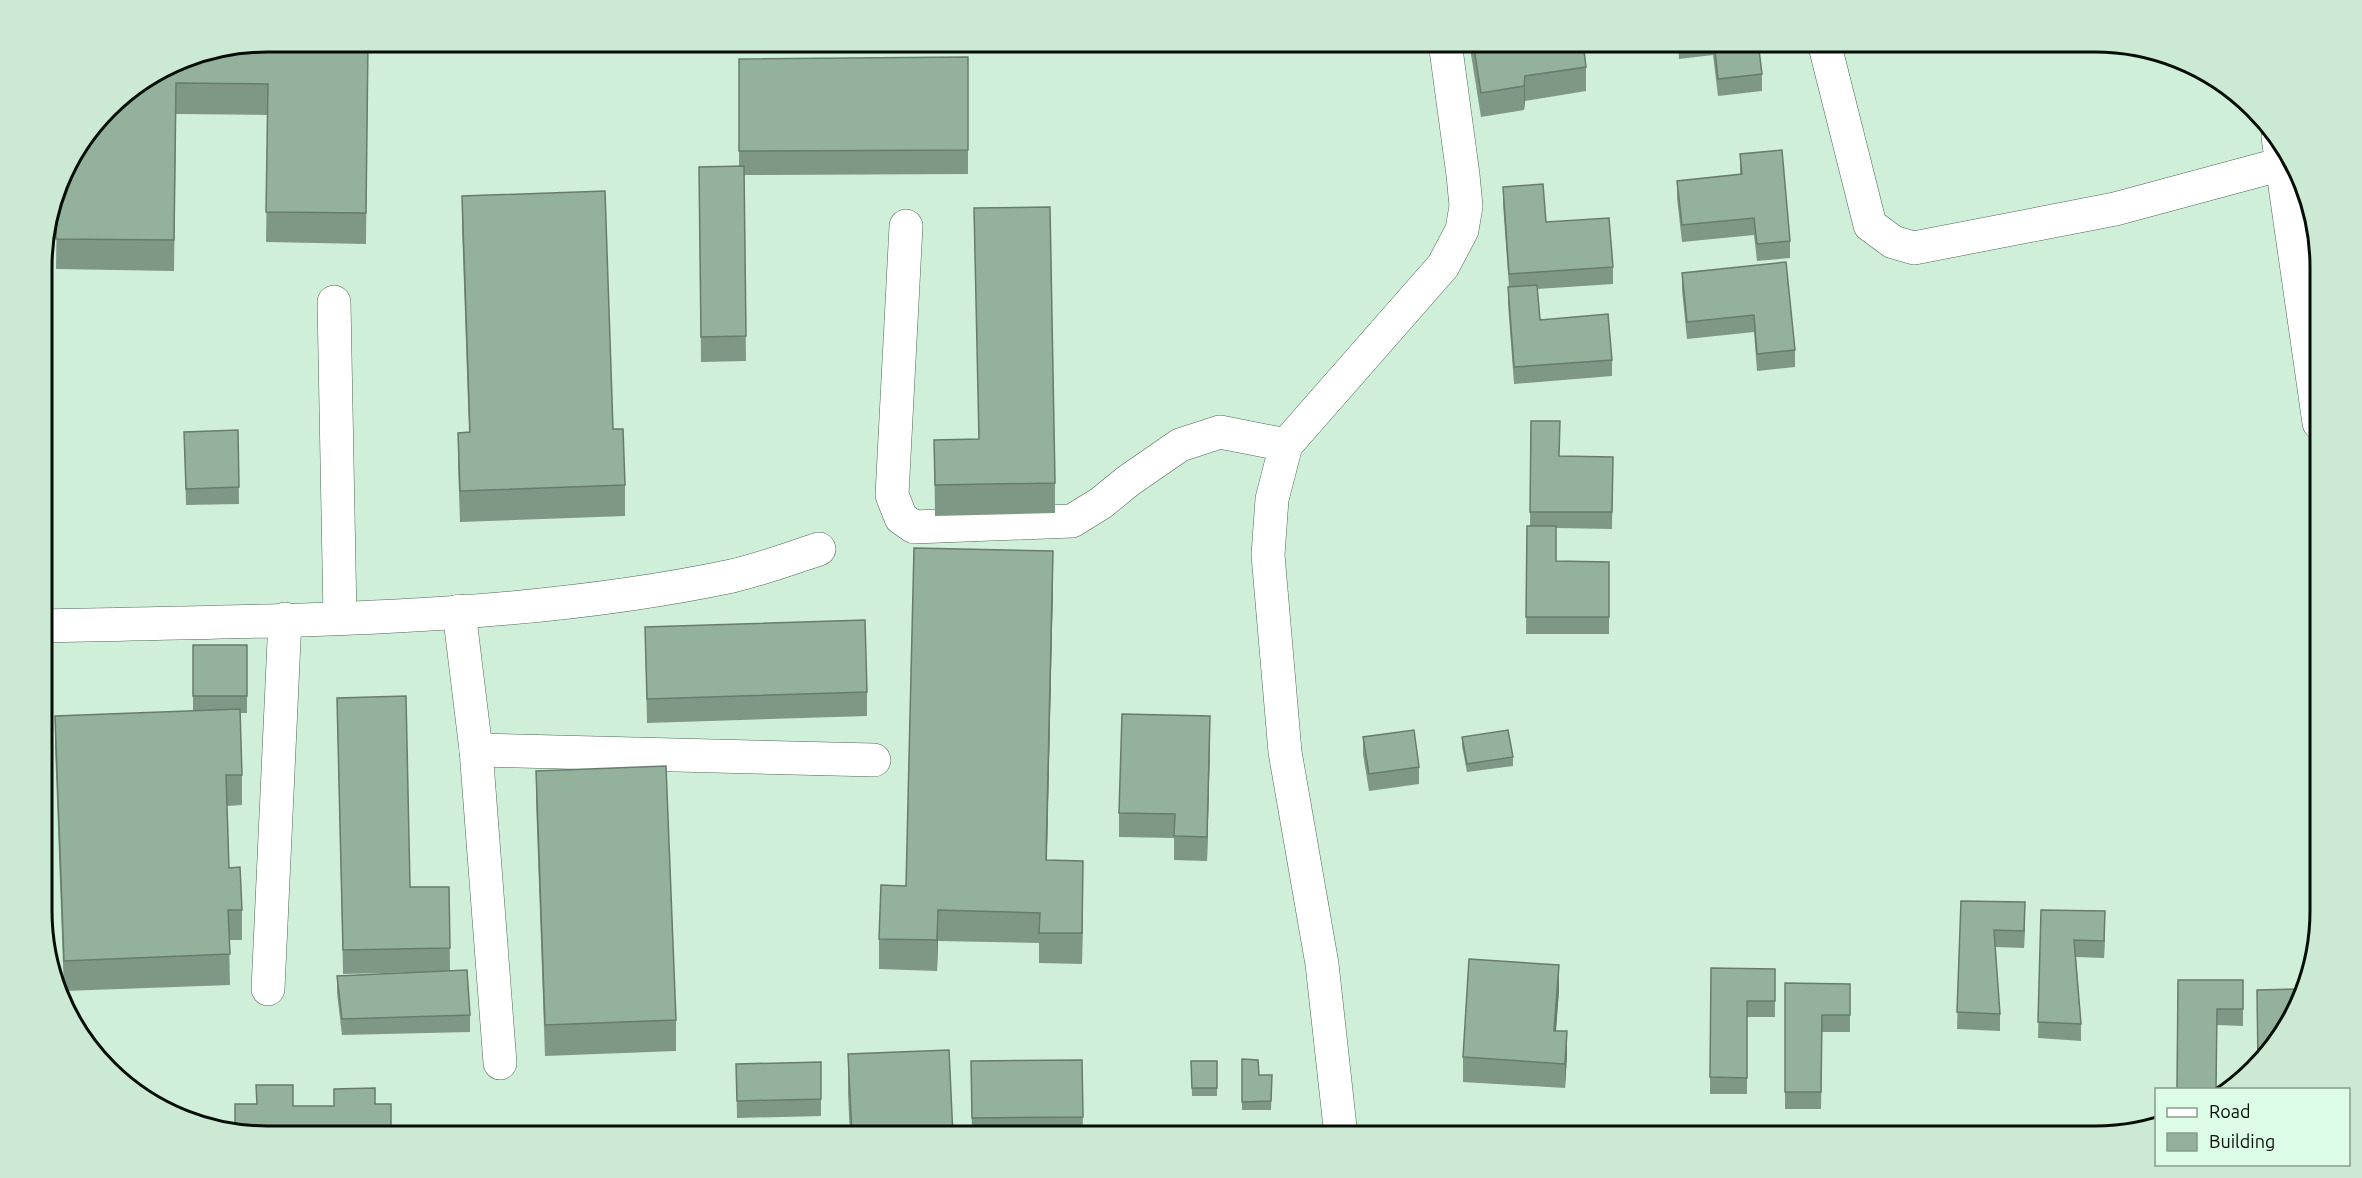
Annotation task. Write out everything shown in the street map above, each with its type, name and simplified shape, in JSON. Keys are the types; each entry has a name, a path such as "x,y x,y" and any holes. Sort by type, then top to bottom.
{"street":[{"path":"1340,1126 1322,964 1285,752 1268,555 1272,499 1286,445 1443,267 1462,230 1466,206 1446,52"},
{"path":"1827,52 1870,225 1893,242 1914,248 2115,209 2275,152"},
{"path":"2282,161 2310,360"},
{"path":"906,226 891,495 901,518 914,527 1072,521 1101,503 1180,445 1220,432 1286,445"},
{"path":"333,302 340,618"},
{"path":"52,626 340,618 554,605 650,591 735,575 819,549"},
{"path":"459,611 477,750 500,1063"},
{"path":"268,989 285,619"},
{"path":"477,750 874,760"}],"building":[{"path":"368,52 366,213 266,212 268,84 176,83 174,240 56,239 64,198 81,160 115,115 160,81 198,64 239,54"},
{"path":"1475,52 1584,52 1586,67 1525,76 1524,86 1481,93"},
{"path":"1715,52 1759,52 1762,74 1718,79"},
{"path":"968,57 968,150 739,151 739,59"},
{"path":"1782,150 1790,241 1757,244 1754,218 1682,225 1677,181 1742,174 1740,154"},
{"path":"744,166 746,336 701,337 699,167"},
{"path":"1543,184 1546,222 1609,218 1613,267 1509,274 1503,187"},
{"path":"605,191 613,429 623,429 625,485 460,491 458,433 470,432 462,196"},
{"path":"1050,207 1055,483 935,485 934,440 979,439 974,208"},
{"path":"1786,262 1795,350 1757,354 1754,315 1687,322 1682,273"},
{"path":"1537,285 1540,320 1608,314 1612,360 1514,367 1508,287"},
{"path":"1531,421 1560,421 1559,456 1613,457 1612,512 1530,512"},
{"path":"238,430 239,487 186,489 184,432"},
{"path":"1527,526 1556,526 1556,561 1609,562 1609,617 1526,617"},
{"path":"914,548 1053,551 1046,860 1083,861 1082,933 1039,933 1040,913 938,910 937,940 879,939 881,885 906,886"},
{"path":"865,620 867,692 647,699 645,627"},
{"path":"193,645 247,645 247,696 193,696"},
{"path":"406,696 410,887 449,887 450,948 343,950 337,698"},
{"path":"240,709 242,775 226,775 229,868 240,867 242,910 228,910 230,954 64,961 55,716"},
{"path":"1122,714 1210,716 1207,837 1174,836 1175,814 1119,813"},
{"path":"1414,730 1419,767 1369,774 1363,737"},
{"path":"1508,730 1513,757 1467,764 1462,737"},
{"path":"666,766 676,1020 545,1025 536,771"},
{"path":"1961,901 2025,902 2024,931 1994,930 2000,1014 1957,1012"},
{"path":"2041,910 2105,911 2104,941 2074,940 2081,1024 2038,1022"},
{"path":"1469,959 1559,965 1554,1031 1567,1031 1565,1064 1463,1057"},
{"path":"1711,968 1775,969 1775,1001 1747,1001 1747,1078 1710,1077"},
{"path":"467,970 470,1015 342,1019 337,976"},
{"path":"2178,980 2243,980 2243,1009 2217,1009 2216,1088 2177,1088"},
{"path":"1785,983 1850,984 1850,1015 1822,1015 1821,1092 1785,1092"},
{"path":"2294,989 2281,1018 2258,1050 2257,990"},
{"path":"949,1050 953,1126 852,1126 848,1054"},
{"path":"1242,1059 1258,1060 1259,1075 1272,1075 1271,1101 1242,1102"},
{"path":"1082,1060 1083,1117 972,1118 971,1061"},
{"path":"1191,1061 1217,1061 1217,1088 1192,1088"},
{"path":"821,1062 821,1099 737,1101 736,1064"},
{"path":"256,1085 293,1085 293,1106 334,1106 334,1089 375,1088 375,1104 391,1104 391,1126 267,1126 235,1123 235,1104 257,1104"}]}
